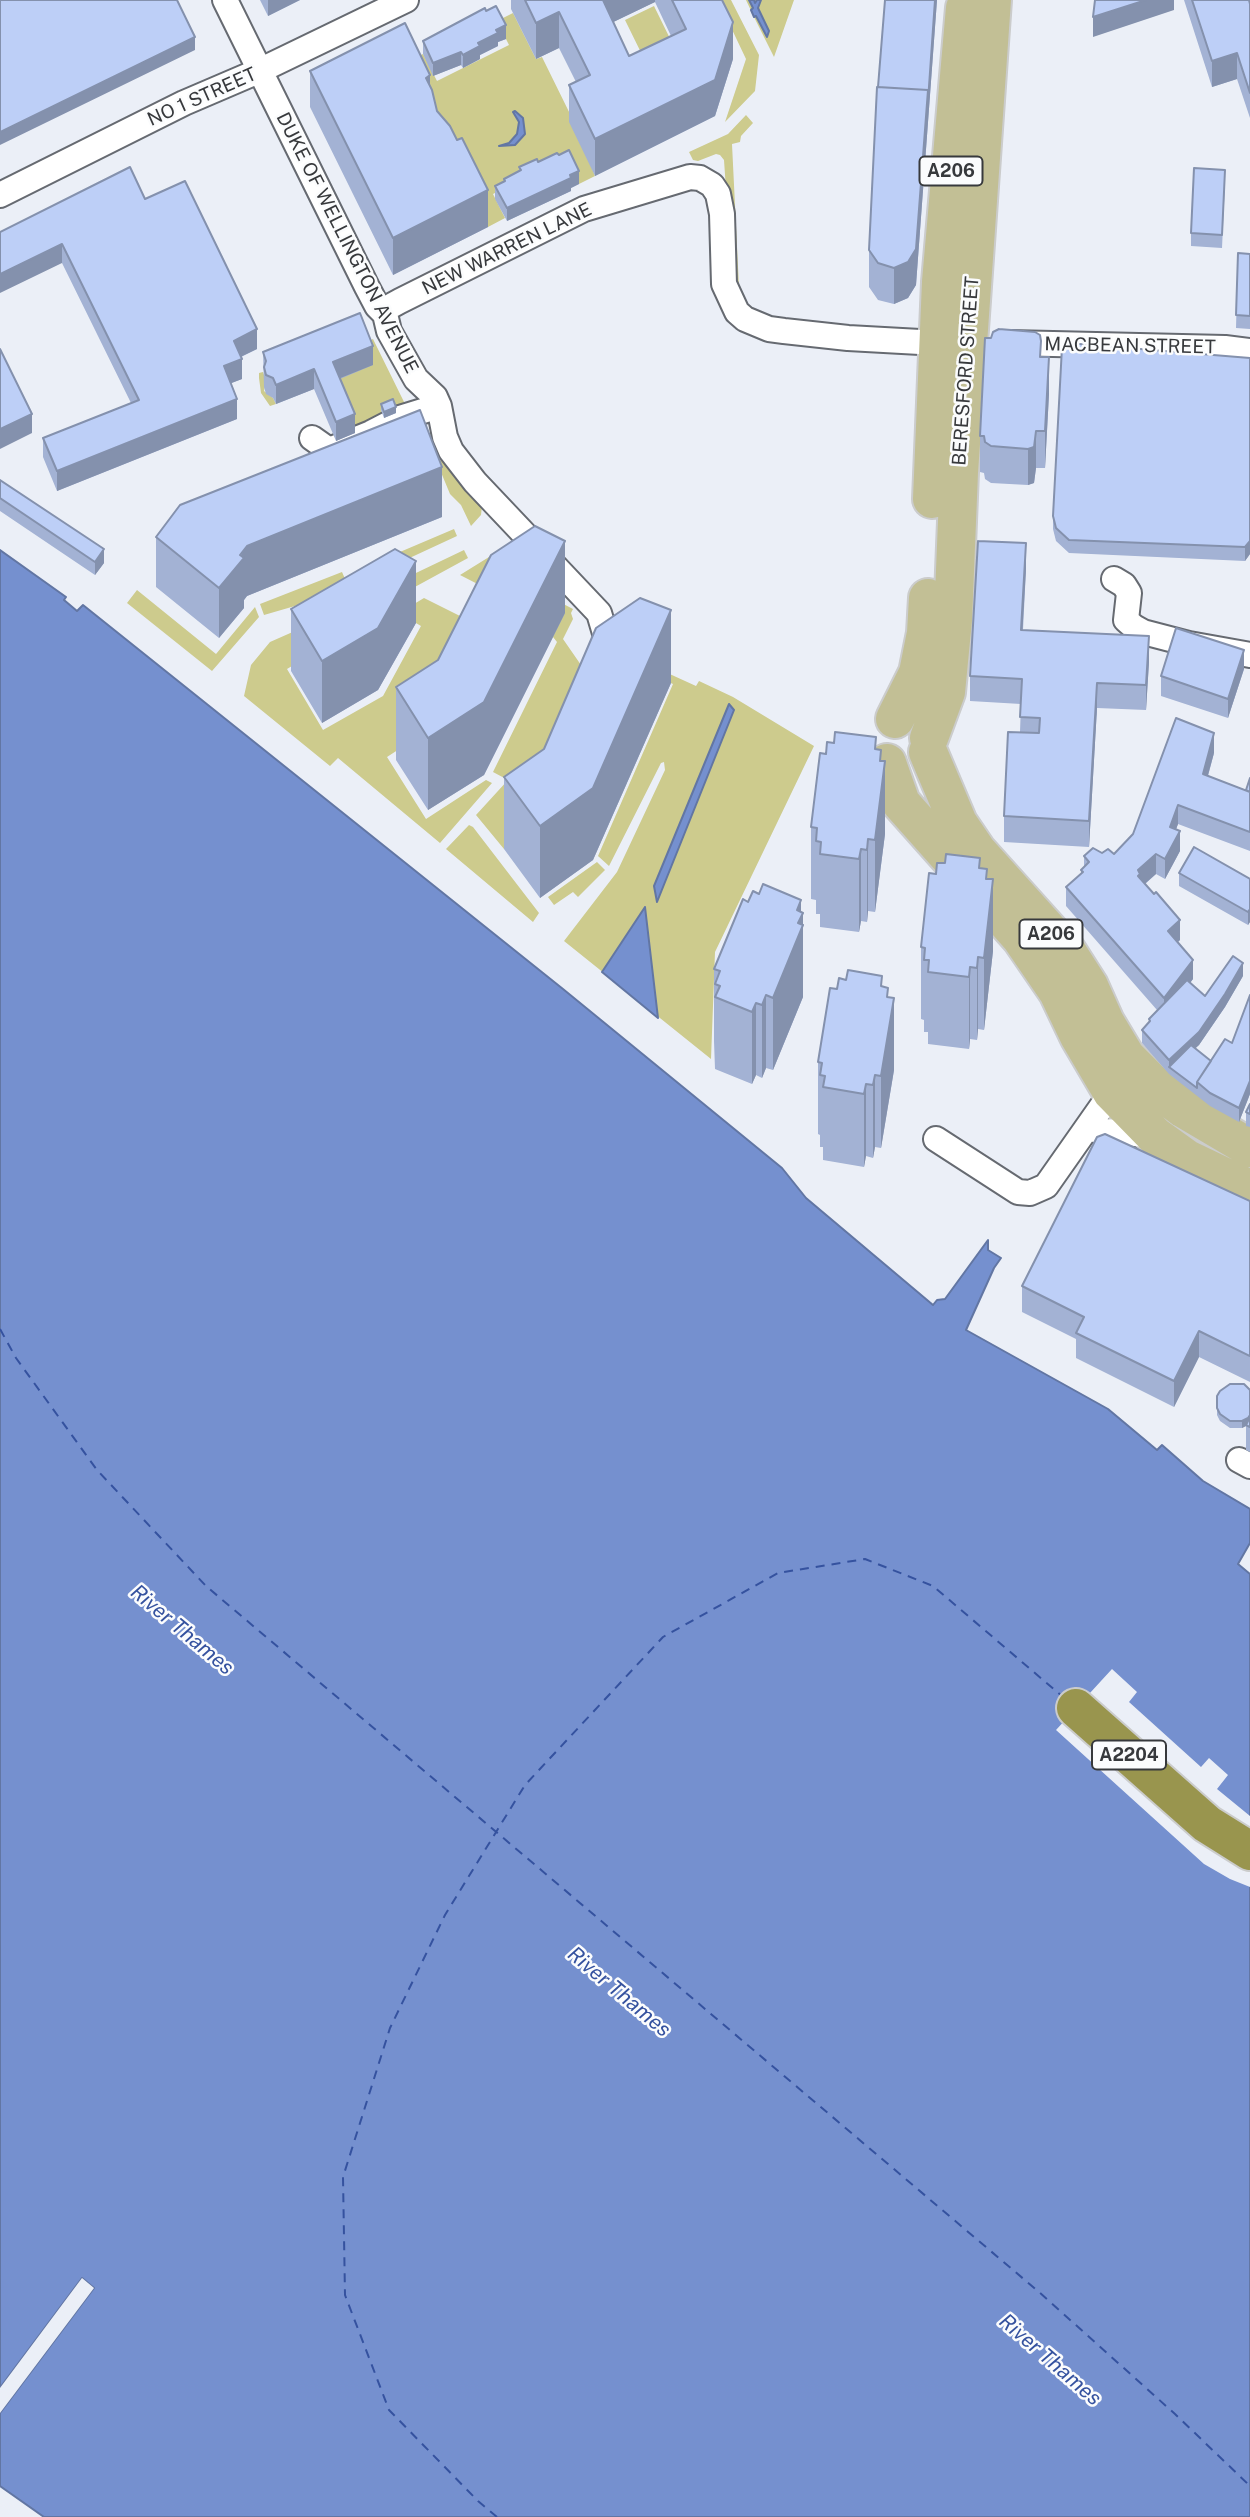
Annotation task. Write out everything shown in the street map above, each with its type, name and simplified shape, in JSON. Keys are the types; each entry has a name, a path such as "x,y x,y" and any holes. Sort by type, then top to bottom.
{"highway":[{"name":"A2204","path":"1076,1708 1207,1824 1250,1851"}],"main road":[{"name":"BERESFORD STREET","path":"928,745 946,692 953,620 959,472 953,342 941,282 965,0"},
{"name":"BERESFORD STREET","path":"887,741 918,673 926,633 953,342 974,285 992,0"},
{"path":"887,741 894,767 910,768 918,765 928,745"},
{"name":"A206","path":"887,741 901,803 1021,938 1058,992 1079,1036 1112,1091 1156,1136 1187,1158 1250,1189"},
{"name":"A206","path":"928,745 958,823 977,851 1066,950 1089,986 1105,1022 1126,1057 1159,1090 1184,1109 1250,1148"}],"street":[{"name":"DUKE OF WELLINGTON AVENUE","path":"225,0 377,306 385,314 388,331 415,379 435,397 445,437 463,468 598,613 607,640 643,649"},
{"name":"NO 1 STREET","path":"0,195 184,103 261,70 406,0"},
{"name":"NEW WARREN LANE","path":"385,314 389,307 400,301 584,209 690,177 700,178 712,185 718,194 722,214 724,284 737,312 746,319 769,329 784,331 848,338 953,342"},
{"name":"MACBEAN STREET","path":"953,342 1225,348 1250,351"},
{"path":"312,438 329,450 400,418 439,406"},
{"path":"1114,579 1124,585 1129,593 1126,620 1134,627 1143,632 1189,644 1250,655"},
{"path":"936,1139 1018,1192 1030,1193 1046,1186 1112,1091"},
{"path":"1086,1129 1156,1136"}],"shaded area":[{"path":"718,0 731,0 759,55 755,91 725,122 746,59"},
{"path":"746,0 794,0 774,57 754,17"},
{"path":"654,6 683,65 654,79 625,20"},
{"path":"513,13 536,59 542,57 573,120 595,176 579,184 565,157 493,194 505,218 488,227 406,62 423,54 437,81 509,45 497,21"},
{"path":"746,115 753,123 741,136 740,142 732,144 739,287 736,288 732,278 724,160 716,154 698,161 693,160 689,152 728,134"},
{"path":"373,339 406,406 381,410 384,419 354,432 333,381 364,343"},
{"path":"263,372 266,381 264,391 276,404 270,406 261,393 259,373"},
{"path":"431,433 443,458 482,506 481,515 471,526 461,505 450,494 426,436"},
{"path":"454,529 457,536 388,568 395,583 464,550 468,558 391,600 374,563"},
{"path":"496,554 499,595 460,575 489,557"},
{"path":"342,572 350,590 264,615 260,604"},
{"path":"137,590 216,654 255,607 259,617 212,671 127,603"},
{"path":"548,596 573,609 573,619 563,639 590,678 544,821 504,849 476,815 508,780 493,772 557,642 553,637"},
{"path":"424,598 468,620 433,727 387,757 426,819 486,780 492,783 440,843 338,758 330,766 244,696 251,665 270,642 356,604 354,629 287,669 323,730 383,696 421,626 399,613"},
{"path":"639,660 696,686 699,681 733,697 814,746 715,952 711,1059 564,941 617,872 665,770 664,762 661,763 609,866 598,856 673,684 636,668"},
{"path":"469,825 539,913 533,922 446,849"},
{"path":"597,862 605,870 578,897 573,892 554,905 548,897"}],"water":[{"path":"749,0 754,0 755,3 761,0 758,8 769,31 767,37 756,16 754,17"},
{"path":"513,112 523,118 525,134 515,145 499,146 509,143 517,134 519,122"},
{"name":"River Thames","path":"0,550 66,597 64,600 77,611 83,605 563,989 782,1168 806,1198 933,1305 937,1300 945,1299 988,1240 988,1250 1001,1258 966,1330 1108,1409 1157,1450 1162,1445 1203,1481 1250,1509 1250,1543 1238,1564 1250,1574 1250,2517 44,2517 0,2486 0,2413 94,2288 82,2278 0,2388"},
{"path":"729,704 734,710 657,902 654,886"},
{"path":"645,907 658,1018 602,972"}],"pier":[{"path":"1112,1669 1137,1692 1129,1702 1201,1767 1209,1758 1228,1775 1217,1789 1250,1816 1250,1887 1204,1864 1056,1730"},
{"path":"82,2278 94,2288 0,2413 0,2407 90,2288 83,2283 0,2391 0,2388"}],"building":[{"path":"0,0 177,0 195,37 0,132"},
{"path":"525,0 603,0 629,56 686,29 672,0 722,0 733,22 715,80 595,139 569,85 590,75 559,12 536,23"},
{"path":"885,0 935,0 928,101 928,90 878,87"},
{"path":"1095,0 1146,0 1093,17"},
{"path":"1192,0 1249,0 1250,93 1237,53 1212,61"},
{"path":"496,6 506,25 496,30 498,33 478,43 480,46 463,55 461,52 433,63 423,41 485,8 486,11"},
{"path":"405,23 430,75 426,78 437,111 450,126 457,140 462,138 488,190 393,238 310,71"},
{"path":"877,87 928,90 916,249 908,262 894,268 878,263 869,250"},
{"path":"569,150 579,171 570,175 571,178 507,208 495,186 521,170 519,167"},
{"path":"130,167 145,199 185,181 257,329 234,341 242,359 224,366 237,399 57,471 43,438 139,400 62,244 0,274 0,232"},
{"path":"1194,168 1225,170 1222,235 1191,233"},
{"path":"1238,253 1250,254 1250,316 1236,315"},
{"path":"360,313 373,346 333,362 355,414 336,422 314,369 276,385 273,378 266,375 263,352"},
{"path":"999,329 1035,332 1040,335 1040,357 1049,357 1045,431 1036,431 1034,447 1028,449 991,446 985,442 984,436 980,436 985,338 991,338 993,332"},
{"path":"1067,343 1250,358 1250,541 1245,547 1069,540 1056,528 1053,516 1062,347"},
{"path":"0,349 32,414 0,429"},
{"path":"393,399 396,407 384,412 381,404"},
{"path":"420,410 442,467 247,546 240,555 244,558 219,588 156,537 180,505"},
{"path":"0,480 104,549 95,562 0,498"},
{"path":"535,526 565,541 484,702 428,738 396,687 438,660 491,555"},
{"path":"978,541 1026,543 1021,630 1149,636 1146,685 1097,683 1089,821 1004,816 1008,732 1039,733 1040,718 1020,717 1022,679 970,676"},
{"path":"395,549 416,561 378,628 322,661 291,609"},
{"path":"640,598 671,610 593,788 540,826 504,777 544,749 596,628"},
{"path":"1176,628 1244,650 1228,699 1161,676"},
{"path":"1176,718 1214,733 1203,774 1250,792 1250,832 1178,805 1170,827 1180,831 1165,859 1156,854 1138,870 1138,876 1180,920 1168,931 1193,960 1164,998 1066,887 1083,872 1081,870 1089,862 1084,856 1093,848 1102,853 1108,849 1114,854 1133,834"},
{"path":"835,732 876,737 875,749 881,750 880,761 885,761 875,840 868,839 867,850 861,849 859,859 820,854 821,842 816,841 817,828 811,827 820,753 826,754 827,742 834,743"},
{"path":"1194,847 1250,879 1248,912 1179,873"},
{"path":"946,854 980,858 979,868 987,869 986,879 993,879 984,958 978,957 977,968 970,967 969,977 928,972 929,960 924,960 925,948 921,947 929,873 936,874 937,863 945,863"},
{"path":"763,884 801,900 797,910 803,913 798,923 803,925 773,998 766,995 762,1005 756,1003 752,1012 715,997 720,986 715,984 720,971 714,969 743,899 748,902 753,891 759,894"},
{"path":"1233,956 1243,963 1225,994 1199,1032 1169,1060 1142,1030 1149,1019 1187,980 1205,996"},
{"path":"848,970 882,976 881,986 888,988 887,997 894,998 881,1076 875,1075 873,1085 866,1084 864,1094 823,1087 825,1076 820,1075 822,1063 818,1062 830,988 837,989 839,978 846,980"},
{"path":"1250,995 1250,1081 1239,1108 1210,1093 1197,1082 1225,1039 1232,1043"},
{"path":"1191,1045 1211,1061 1197,1082 1197,1088 1169,1067"},
{"path":"1105,1134 1250,1201 1250,1356 1199,1331 1174,1381 1076,1333 1084,1317 1022,1286 1097,1137"},
{"path":"1230,1384 1244,1384 1250,1390 1250,1415 1242,1421 1230,1421 1220,1414 1217,1408 1217,1396"}],"ferry route":[{"path":"0,1329 16,1358 97,1470 206,1586 1039,2292 1175,2414 1250,2486"},
{"path":"497,2517 389,2410 345,2295 343,2177 390,2028 445,1915 525,1785 663,1637 778,1573 865,1559 933,1586 1063,1697"}]}
